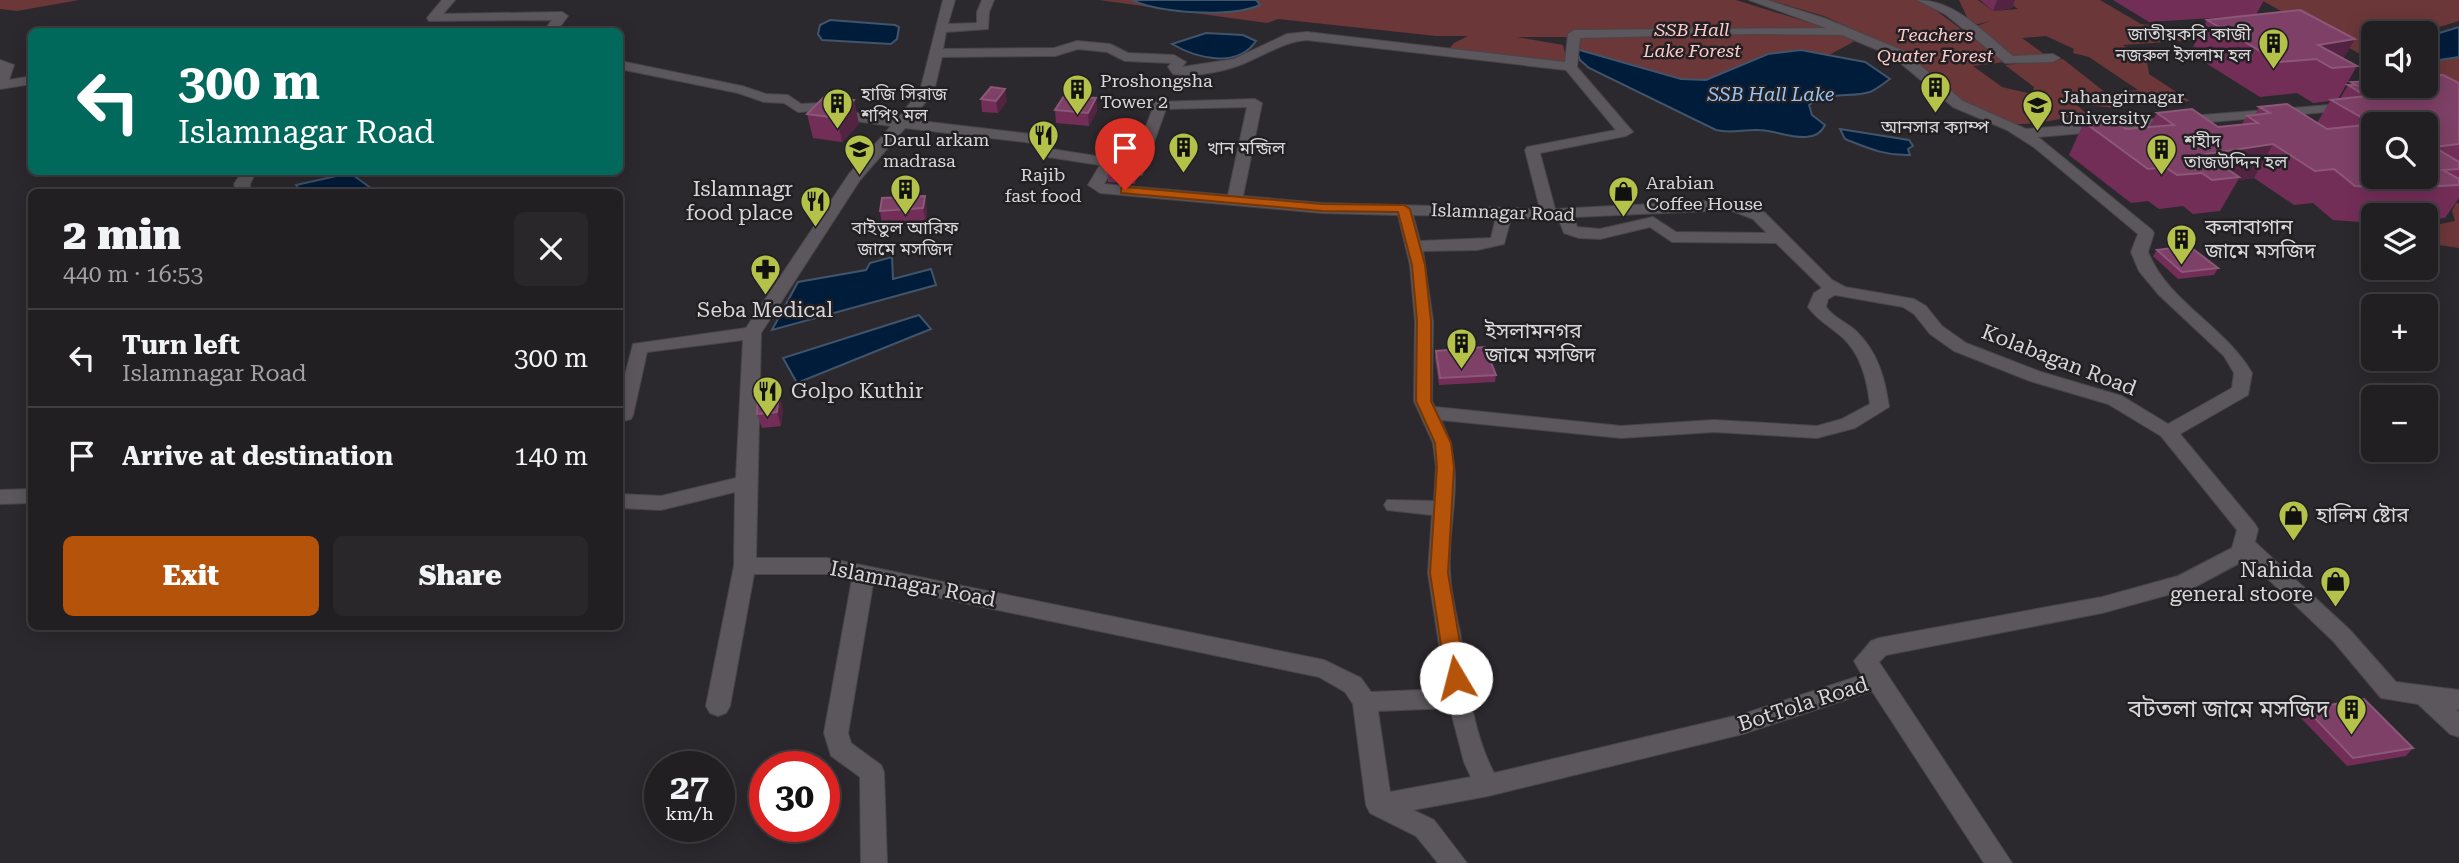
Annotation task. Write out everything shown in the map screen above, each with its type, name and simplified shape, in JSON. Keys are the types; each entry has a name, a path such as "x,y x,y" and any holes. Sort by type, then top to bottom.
{"street":[{"path":"449,0 433,18 562,16 563,19 553,28"},
{"path":"718,706 745,566 745,483 752,333 841,195 903,124 931,85 935,53 948,0"},
{"path":"942,28 984,26 983,12 988,0"},
{"path":"1755,0 1848,32 1897,53 1958,104 2023,134 2092,186 2146,233 2139,241 2138,248 2146,271 2220,342 2244,375 2245,384 2241,391 2168,432 2248,529 2244,544 2342,636 2389,691 2459,700"},
{"path":"1923,0 1948,11 2010,60 2053,58"},
{"path":"1571,67 1573,34 1752,30 1848,32"},
{"path":"1103,170 1137,172 1160,105 1237,62 1292,37 1307,36 1571,67 1626,132 1532,150 1557,214 1570,230 1576,233 1596,234 1653,222 1672,237 1776,232"},
{"path":"935,53 1055,52 1077,45 1110,47 1125,57 1174,59 1179,62 1175,67 1178,71 1198,86 1255,103 1234,201"},
{"path":"0,64 7,65 0,85 28,81"},
{"name":"Islamnagar Road","path":"623,66 742,90 764,98 788,99 798,108 841,106 845,113 852,117 1038,139 1046,153 1110,162 1096,186 1100,188 1322,208 1557,214 1730,205 1746,208 1776,232"},
{"path":"2023,134 2360,106"},
{"path":"1404,209 1413,246 1424,321 1423,401 1443,443 1446,467 1439,573 1459,698 1476,762 1488,785"},
{"path":"1413,246 1477,245 1498,241 1504,212"},
{"name":"Kolabagan Road","path":"1776,232 1826,284 1908,303 1920,310 1937,330 1960,346 2036,377 2079,387 2115,400 2168,432"},
{"path":"1428,412 1621,432 1714,426 1817,432 1848,424 1880,407 1872,365 1850,334 1825,320 1818,307 1820,297 1834,288"},
{"path":"623,415 639,348 752,333"},
{"path":"623,501 661,503 745,483"},
{"path":"0,497 28,496"},
{"path":"1394,505 1443,509"},
{"name":"BotTola Road","path":"1379,805 1488,785 1743,724 1877,680 1866,661 1879,647 2102,605 2185,582 2228,563 2241,553 2244,544"},
{"name":"Islamnagar Road","path":"745,566 827,566 1324,669 1353,685 1365,702"},
{"path":"864,574 835,733 840,749 872,772 874,863"},
{"path":"1877,680 1999,863"},
{"path":"2425,696 2459,727"},
{"path":"1454,863 1425,828 1379,805 1365,702 1459,698"}],"green space":[{"path":"0,0 79,0 17,11 0,9"},
{"name":"SSB Hall Lake Forest","path":"1099,0 1736,0 1849,35 1855,41 1827,56 1801,50 1768,54 1706,80 1681,79 1576,49 1574,37 1517,37 1563,45 1567,62 1556,63 1449,49 1454,43 1468,36 1436,36 1278,19 1267,23"},
{"name":"Teachers Quater Forest","path":"1769,0 1922,0 2005,62 1973,66 2002,87 2032,94 2034,87 2005,65 2063,59 2125,108 2077,105 2090,117 2027,124 1999,121 1969,111 1967,103 1880,42 1824,16"},
{"path":"1959,0 1978,0 1993,11 2018,9 2006,0 2100,0 2141,24 2175,28 2195,40 2123,45 2147,62 2149,74 2190,101 2139,106 2119,92 2138,90 2089,57 2073,53 2074,49 2046,36 2022,38 2044,54 2014,57 1974,27 1990,21 1971,26"},
{"path":"2261,0 2459,0 2459,21 2438,27 2438,21 2361,21 2361,54"},
{"path":"2459,57 2459,97 2438,90 2438,60"},
{"path":"2456,203 2459,203 2459,248 2438,245 2438,225 2455,221 2452,211"}],"water":[{"path":"1132,0 1256,0 1260,5 1214,13 1177,11"},
{"path":"830,20 895,25 899,27 897,39 891,44 822,40 818,34 820,25"},
{"path":"2459,27 2459,57 2438,60 2438,33"},
{"path":"1206,33 1243,35 1256,41 1248,50 1227,58 1204,57 1172,44"},
{"name":"SSB Hall Lake","path":"1576,49 1681,79 1706,80 1768,54 1801,50 1865,62 1890,79 1870,92 1832,96 1809,105 1812,115 1825,125 1813,136 1795,137 1759,130 1722,131 1589,68 1580,60"},
{"name":"SSB Hall Lake","path":"1840,129 1909,140 1913,146 1908,149 1910,155 1885,153 1845,139"},
{"path":"353,175 372,189 299,189 296,185"},
{"path":"892,257 893,279 931,269 936,285 772,330 798,282 866,270 870,263"},
{"path":"919,315 931,329 797,383 783,358"}],"building":[{"path":"2300,10 2355,39 2318,45 2357,66 2332,68 2316,59 2279,62 2207,20"},
{"path":"2438,75 2443,75 2459,83 2459,144 2438,147 2438,112 2361,112 2361,117 2331,100 2361,97 2438,98"},
{"path":"2351,82 2361,82 2361,93 2348,85 2356,85"},
{"path":"991,87 1005,89 996,101 981,99"},
{"path":"828,93 854,100 837,118 807,114"},
{"path":"1064,96 1096,98 1088,113 1055,110"},
{"path":"2287,104 2327,129 2361,125 2361,186 2355,186 2334,169 2315,171 2273,144 2206,154 2239,177 2212,180 2202,173 2177,175 2165,167 2148,169 2084,122 2112,120 2126,129 2174,125 2157,113 2192,109 2218,127 2258,123 2247,116 2270,113 2259,107"},
{"path":"2438,149 2459,162 2459,169 2443,170 2459,179 2459,185 2438,186"},
{"path":"1109,152 1136,152 1134,159 1107,156"},
{"path":"925,196 923,208 880,211 882,198"},
{"path":"2189,246 2218,268 2182,272 2157,250"},
{"name":"ইসলামনগর জামে মসজিদ","path":"1485,347 1496,375 1440,378 1436,351"},
{"path":"779,394 777,412 757,414 758,396"},
{"name":"বটতলা জামে মসজিদ","path":"2364,699 2413,748 2353,758 2306,709"}],"place":[{"name":"জাতীয়কবি কাজী নজরুল ইসলাম হল","path":"2274,70"},
{"name":"আনসার ক্যাম্প","path":"1935,115"},
{"name":"Proshongsha Tower 2","path":"1077,117"},
{"name":"হাজি সিরাজ শপিং মল","path":"838,130"},
{"name":"Jahangirnagar University","path":"2037,133"},
{"name":"Rajib fast food","path":"1043,163"},
{"name":"খান মন্জিল","path":"1184,174"},
{"name":"Darul arkam madrasa","path":"860,176"},
{"name":"শহীদ তাজউদ্দিন হল","path":"2161,177"},
{"name":"বাইতুল আরিফ জামে মসজিদ","path":"905,216"},
{"name":"Arabian Coffee House","path":"1623,219"},
{"name":"Islamnagr food place","path":"816,228"},
{"name":"কলাবাগান জামে মসজিদ","path":"2182,266"},
{"name":"Seba Medical","path":"765,297"},
{"name":"ইসলামনগর জামে মসজিদ","path":"1462,370"},
{"name":"Golpo Kuthir","path":"768,418"},
{"name":"হালিম ষ্টোর","path":"2293,542"},
{"name":"Nahida general stoore","path":"2336,609"},
{"name":"বটতলা জামে মসজিদ","path":"2352,736"}],"route":[{"path":"1125,190 1322,208 1404,209 1419,265 1424,321 1423,401 1443,443 1446,467 1439,573 1456,678"}]}
